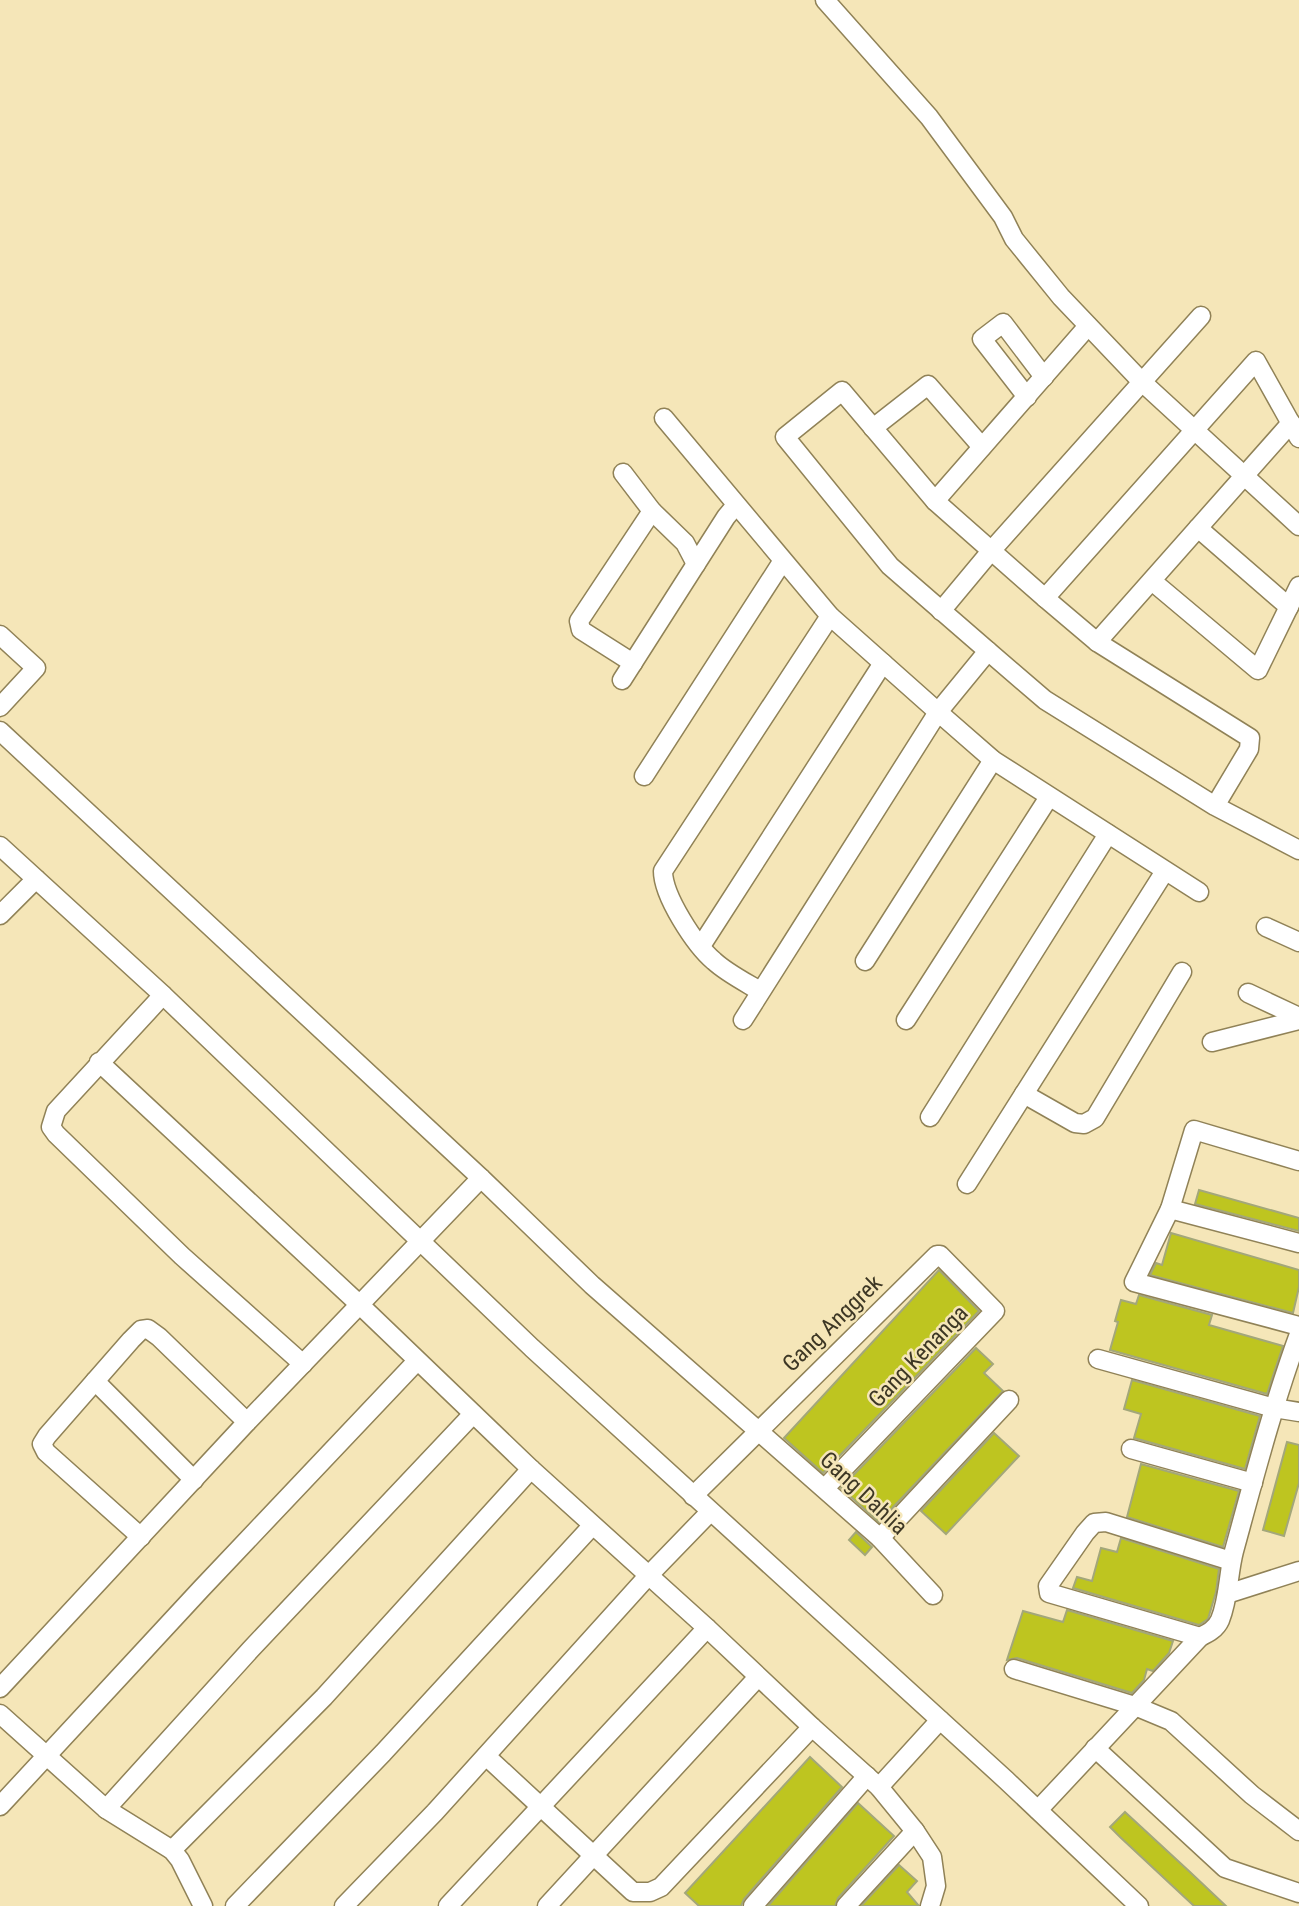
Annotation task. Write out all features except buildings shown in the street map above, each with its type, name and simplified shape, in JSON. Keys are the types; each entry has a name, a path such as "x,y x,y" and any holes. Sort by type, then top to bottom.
{"street":[{"path":"825,0 929,117 1003,217 1021,247 1061,297 1141,381 1299,526"},
{"path":"941,611 991,551 1201,316"},
{"path":"1027,397 982,339 1003,323 1044,377"},
{"path":"935,501 1088,326"},
{"path":"1045,598 1256,361 1295,431 1244,476 1097,642"},
{"path":"873,428 928,385 982,447"},
{"path":"1214,806 1249,749 1250,738 1097,642 1045,598 935,501 842,391 785,438 890,566 1045,700 1214,806 1299,850"},
{"path":"664,418 731,511 782,562 830,616 938,712 993,760 1199,892"},
{"path":"623,474 652,511 685,543 696,564"},
{"path":"633,663 580,630 579,621 652,511"},
{"path":"685,543 731,511"},
{"path":"622,680 731,511"},
{"path":"1198,528 1289,607"},
{"path":"643,776 782,562"},
{"path":"1152,581 1258,670 1299,586"},
{"path":"760,991 714,961 701,946 677,914 663,881 663,872 830,616"},
{"path":"0,635 36,668 0,707"},
{"path":"743,1020 938,712 988,651"},
{"path":"701,946 883,663"},
{"name":"Gang Dahlia","path":"0,732 481,1178 592,1286 880,1538 933,1595"},
{"path":"865,961 993,760"},
{"path":"906,1020 1049,797"},
{"path":"930,1117 1108,834"},
{"path":"0,846 163,995 420,1241 710,1512 969,1746 1139,1906"},
{"path":"967,1184 1165,871"},
{"path":"0,915 36,879"},
{"path":"1266,927 1299,942"},
{"path":"1024,1094 1075,1123 1084,1124 1095,1118 1182,972"},
{"path":"1248,993 1299,1019"},
{"path":"163,995 56,1111 51,1127 182,1256 303,1364"},
{"path":"1212,1042 1299,1019"},
{"path":"99,1062 592,1526 708,1628 873,1781 915,1831 932,1857 935,1868 935,1895 930,1906"},
{"path":"1299,1161 1194,1130 1170,1209 1135,1282 1299,1326"},
{"path":"0,1688 247,1422 481,1178"},
{"path":"1170,1209 1299,1242"},
{"name":"Gang Anggrek","path":"756,1431 936,1255 944,1258"},
{"name":"Gang Kenanga","path":"825,1488 995,1311 944,1258"},
{"path":"141,1537 47,1452 42,1444 141,1330 148,1329 159,1336 247,1422"},
{"path":"1038,1810 1200,1637 1220,1622 1231,1561 1274,1408 1294,1360 1299,1334"},
{"path":"1098,1359 1274,1408 1299,1412"},
{"path":"0,1807 46,1754 417,1361"},
{"path":"95,1381 194,1480"},
{"path":"880,1538 1009,1400"},
{"path":"106,1809 251,1649 473,1414"},
{"path":"693,1496 756,1431"},
{"path":"1131,1449 1253,1483"},
{"path":"172,1850 324,1698 531,1469"},
{"path":"344,1906 710,1512"},
{"path":"1200,1637 1049,1593 1048,1586 1084,1532 1094,1523 1106,1522 1231,1561"},
{"path":"235,1906 383,1753 592,1526"},
{"path":"1227,1594 1299,1572"},
{"path":"448,1906 708,1628"},
{"path":"1014,1669 1135,1706 1171,1721 1252,1795 1299,1831"},
{"path":"548,1906 758,1677"},
{"path":"0,1714 106,1809 172,1850 180,1860 203,1906"},
{"path":"753,1906 873,1781 940,1720"},
{"path":"486,1756 633,1892 650,1892 661,1887 812,1727"},
{"path":"1095,1748 1224,1868 1299,1893"},
{"path":"846,1906 915,1831"}]}
